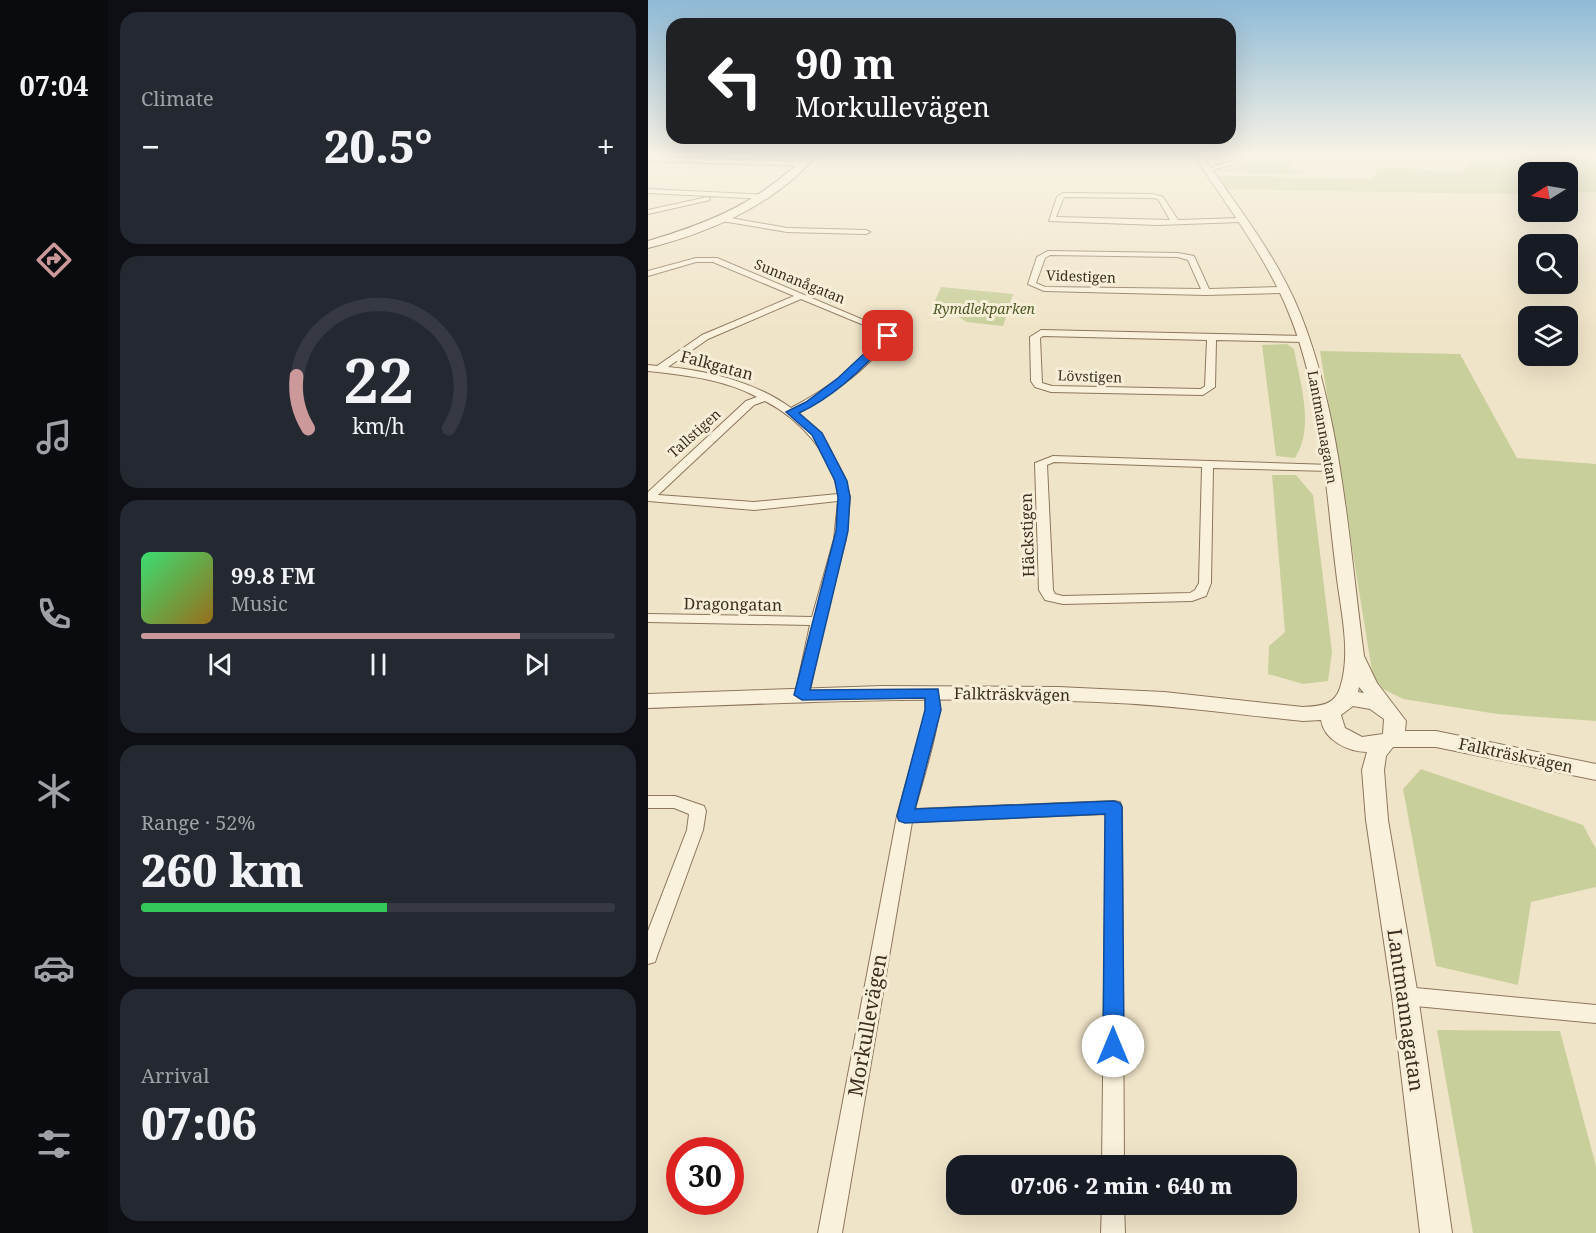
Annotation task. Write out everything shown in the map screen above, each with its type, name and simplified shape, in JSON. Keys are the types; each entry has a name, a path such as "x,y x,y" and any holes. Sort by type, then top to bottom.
{"main road":[{"path":"648,245 737,213"}],"street":[{"path":"1054,213 1052,219 1060,221 1240,220"},
{"path":"1169,213 1175,222"},
{"name":"Lantmannagatan","path":"1235,213 1270,263 1284,290 1316,376 1331,468 1355,657 1349,691 1337,720 1364,761 1374,788"},
{"path":"724,219 787,230 866,232"},
{"name":"Videstigen","path":"1206,292 1191,258 1178,255 1048,253 1041,257 1032,284 1044,289 1206,292 1284,290"},
{"name":"Sunnanågatan","path":"648,274 696,260 708,259 888,332 888,336 842,380 810,404 792,412"},
{"path":"648,376 654,368 705,337 801,296"},
{"name":"Lövstigen","path":"1212,338 1210,387 1203,392 1050,389 1038,385 1036,381 1035,337 1041,333 1304,339"},
{"name":"Falkgatan","path":"654,368 711,378 765,397 792,412 817,433 841,481 844,497 842,531 818,621 802,695"},
{"name":"Tallstigen","path":"648,498 743,410 765,397"},
{"name":"Häckstigen","path":"1208,463 1205,584 1201,593 1192,597 1063,600 1050,597 1046,590 1041,463 1045,460 1208,463 1331,468"},
{"path":"648,498 754,506 844,497"},
{"name":"Dragongatan","path":"648,618 818,621"},
{"name":"Lantmannagatan","path":"1355,657 1389,727 1376,754 1374,788 1405,996 1436,1233"},
{"name":"Falkträskvägen","path":"648,700 932,693 1120,696 1303,714 1337,720"},
{"name":"Morkullevägen","path":"830,1233 905,816 933,710 932,693"},
{"path":"1359,699 1389,727 1365,746 1337,720 1359,699"},
{"name":"Falkträskvägen","path":"1389,727 1596,772"},
{"path":"648,802 675,802 698,811 695,830 648,956"},
{"path":"905,816 1114,807 1113,1155"},
{"path":"1405,996 1596,1014"},
{"path":"1113,1215 1113,1233"}],"green space":[{"name":"Rymdlekparken","path":"941,287 1013,294 1003,326 967,322 934,303"},
{"path":"1287,344 1294,349 1305,419 1301,446 1295,458 1276,456 1262,345"},
{"path":"1320,351 1460,354 1517,458 1596,464 1596,721 1497,714 1403,699 1383,689 1373,677"},
{"path":"1272,475 1296,475 1313,495 1332,652 1328,681 1303,684 1268,674 1269,646 1285,632"},
{"path":"1421,769 1583,825 1596,849 1596,887 1531,902 1518,985 1436,966 1403,789"},
{"path":"1437,1030 1560,1031 1596,1166 1596,1233 1473,1233"}],"route":[{"path":"888,336 842,380 810,404 792,412 817,433 841,481 844,497 842,531 818,621 802,695 932,693 933,710 905,816 1114,807 1113,1046"}]}
